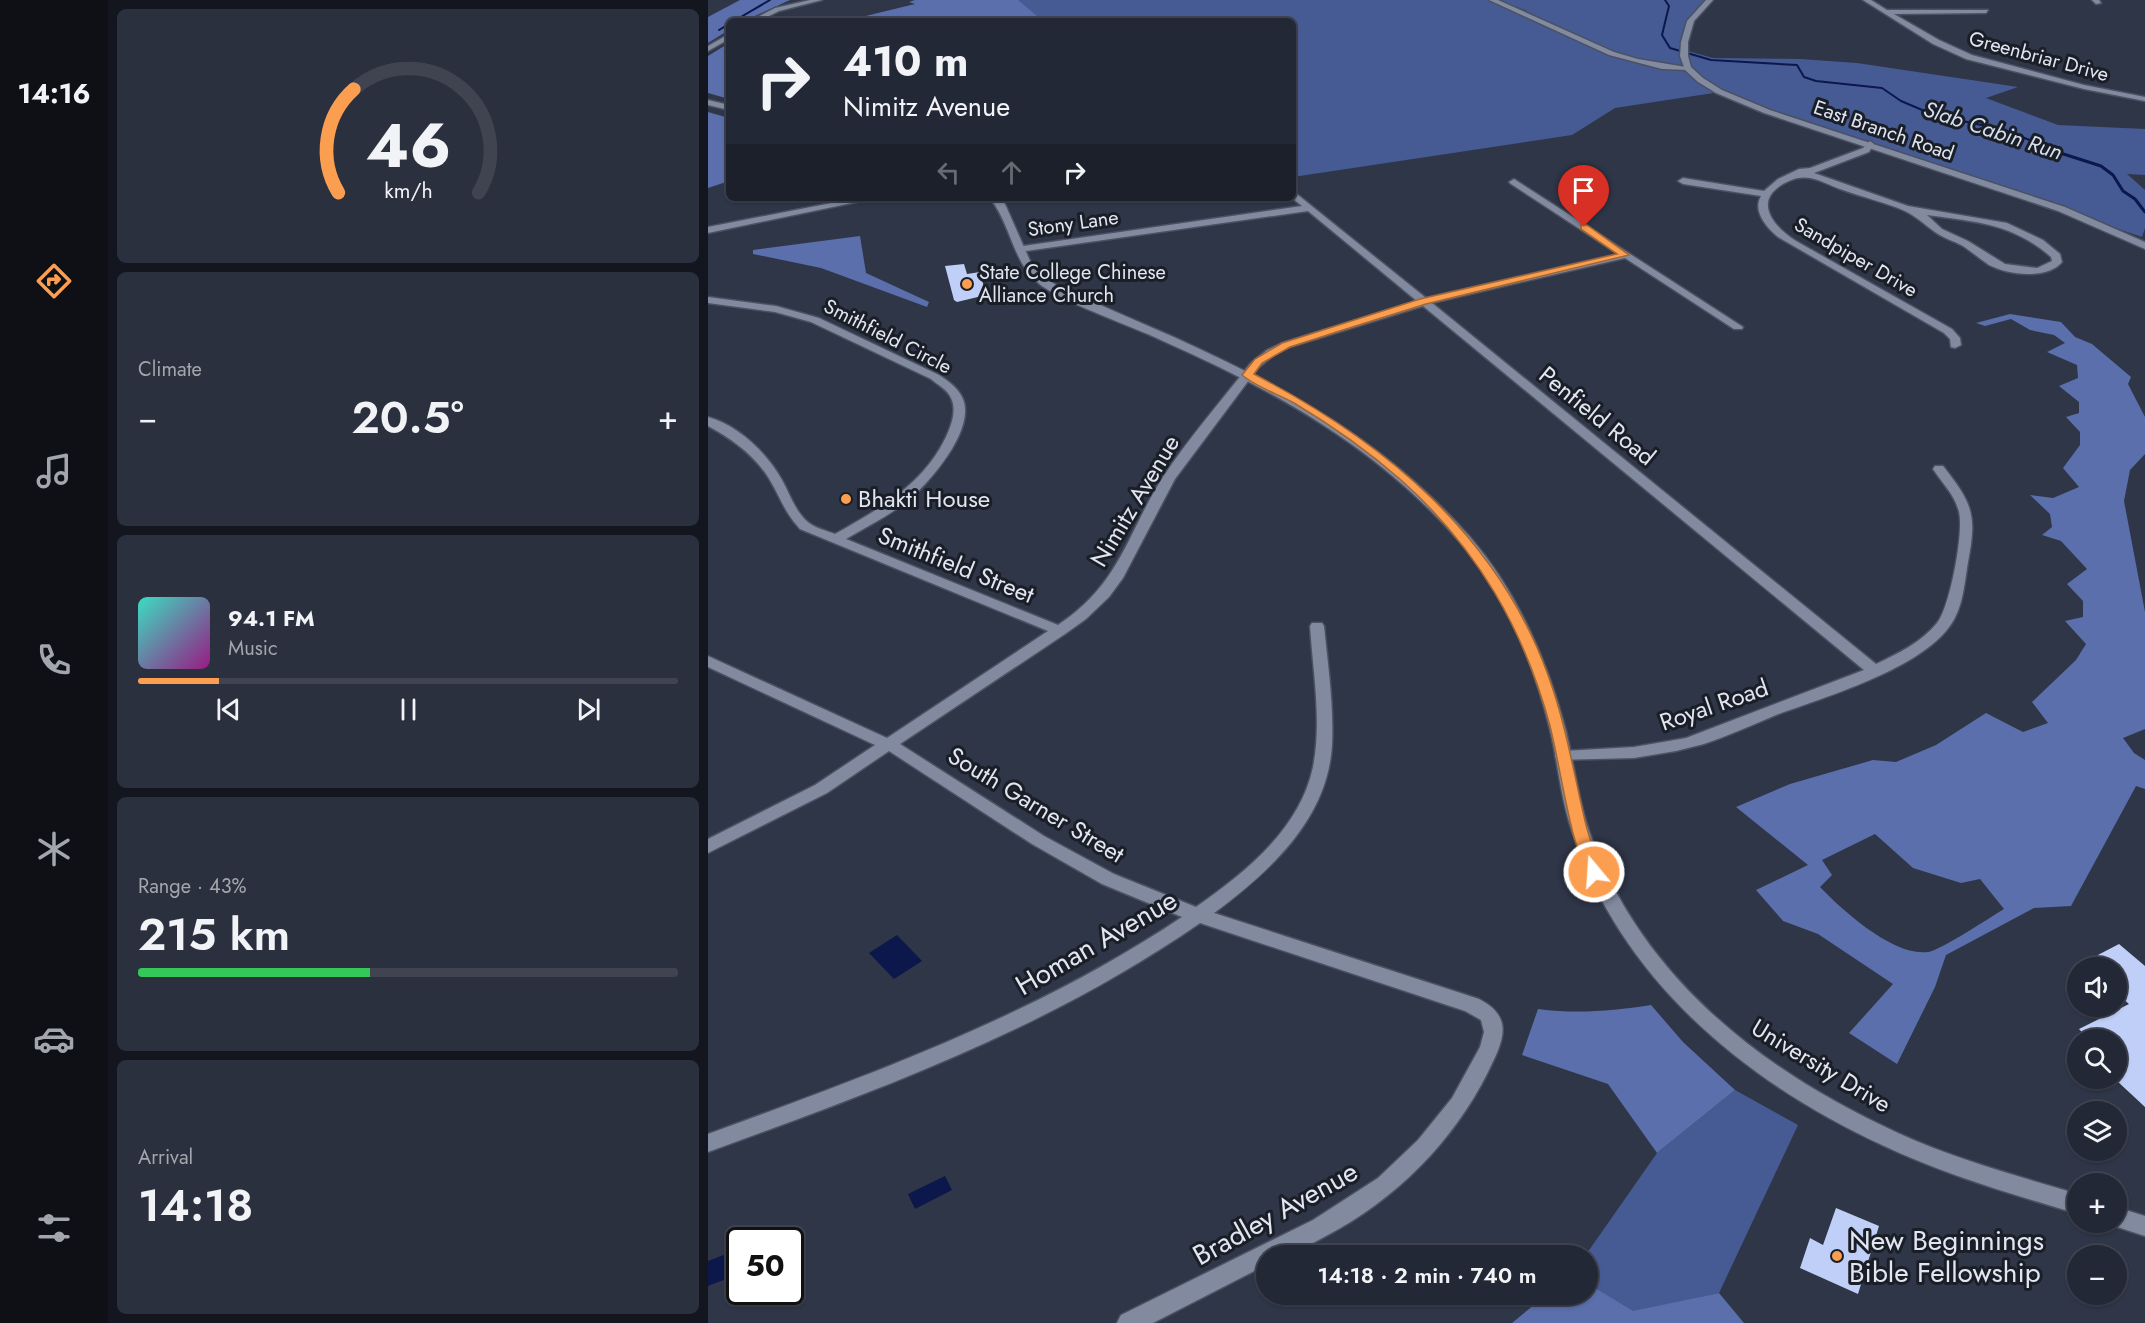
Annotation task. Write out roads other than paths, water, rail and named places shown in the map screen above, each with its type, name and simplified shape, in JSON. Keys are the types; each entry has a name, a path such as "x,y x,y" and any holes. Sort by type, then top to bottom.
{"street":[{"path":"760,18 777,9 819,0"},
{"path":"1492,0 1550,28 1645,65 1688,68 1684,53 1689,25 1694,16 1710,0"},
{"name":"Greenbriar Drive","path":"1866,0 1942,45 1969,57 2084,87 2145,99"},
{"path":"1887,12 1986,11"},
{"path":"708,49 726,38"},
{"name":"East Branch Road","path":"1688,68 1705,84 1742,101 2056,207 2127,236 2145,246"},
{"path":"708,102 726,107"},
{"path":"1683,181 1766,194 1777,183 1802,171 1819,168 1866,150 1870,144"},
{"path":"1802,171 1906,208 1982,219 2023,233 2050,249 2056,256 2056,262 2052,267 2037,271 2003,267 1965,243 1939,231 1906,208"},
{"path":"1514,182 1738,327"},
{"name":"Sandpiper Drive","path":"1766,194 1762,207 1765,216 1780,234 1948,331 1955,338 1955,345"},
{"name":"Penfield Road","path":"1296,196 1874,670"},
{"path":"708,230 856,201"},
{"name":"University Drive","path":"997,201 1007,215 1026,264 1035,276 1054,289 1248,375 1299,401 1377,454 1435,506 1468,543 1514,612 1541,675 1579,827 1594,872 1625,927 1680,996 1700,1016 1743,1053 1841,1115 1941,1160 2067,1200"},
{"name":"Stony Lane","path":"1019,249 1310,208"},
{"path":"1932,224 1935,213"},
{"name":"Nimitz Avenue","path":"708,847 796,803 1060,631 1104,594 1126,561 1169,478 1259,361 1286,345 1423,302 1625,255"},
{"name":"Smithfield Circle","path":"708,300 760,306 815,320 935,377 949,387 958,400 960,413 958,425 924,477 895,503 835,540"},
{"name":"Smithfield Street","path":"708,421 733,434 754,451 768,468 796,518 817,532 1060,631"},
{"name":"Royal Road","path":"1563,756 1645,752 1679,746 1874,670 1928,641 1942,627 1951,612 1968,529 1967,513 1959,493 1939,469"},
{"name":"Homan Avenue","path":"708,1143 966,1045 1033,1014 1096,981 1200,915 1235,888 1282,844 1305,810 1317,784 1323,758 1324,732 1317,626"},
{"name":"South Garner Street","path":"708,661 902,751 1038,840 1086,868 1152,899 1486,1011"},
{"name":"Bradley Avenue","path":"1129,1323 1339,1217 1399,1173 1452,1117 1472,1087 1495,1035 1492,1019 1486,1011"},
{"path":"2127,1220 2145,1226"}],"waterway":[{"path":"739,18 770,0"},
{"name":"Slab Cabin Run","path":"1665,0 1669,6 1662,35 1670,48 1711,60 1797,65 1804,77 1816,81 1882,88 1901,101 1934,115 2005,130 2059,152"},
{"path":"719,30 726,26"},
{"name":"Slab Cabin Run","path":"2054,151 2101,166 2113,175 2123,191 2135,199 2145,212"}],"place":[{"name":"State College Chinese Alliance Church","path":"967,284"},
{"name":"Bhakti House","path":"846,499"},
{"name":"New Beginnings Bible Fellowship","path":"1837,1256"}]}
